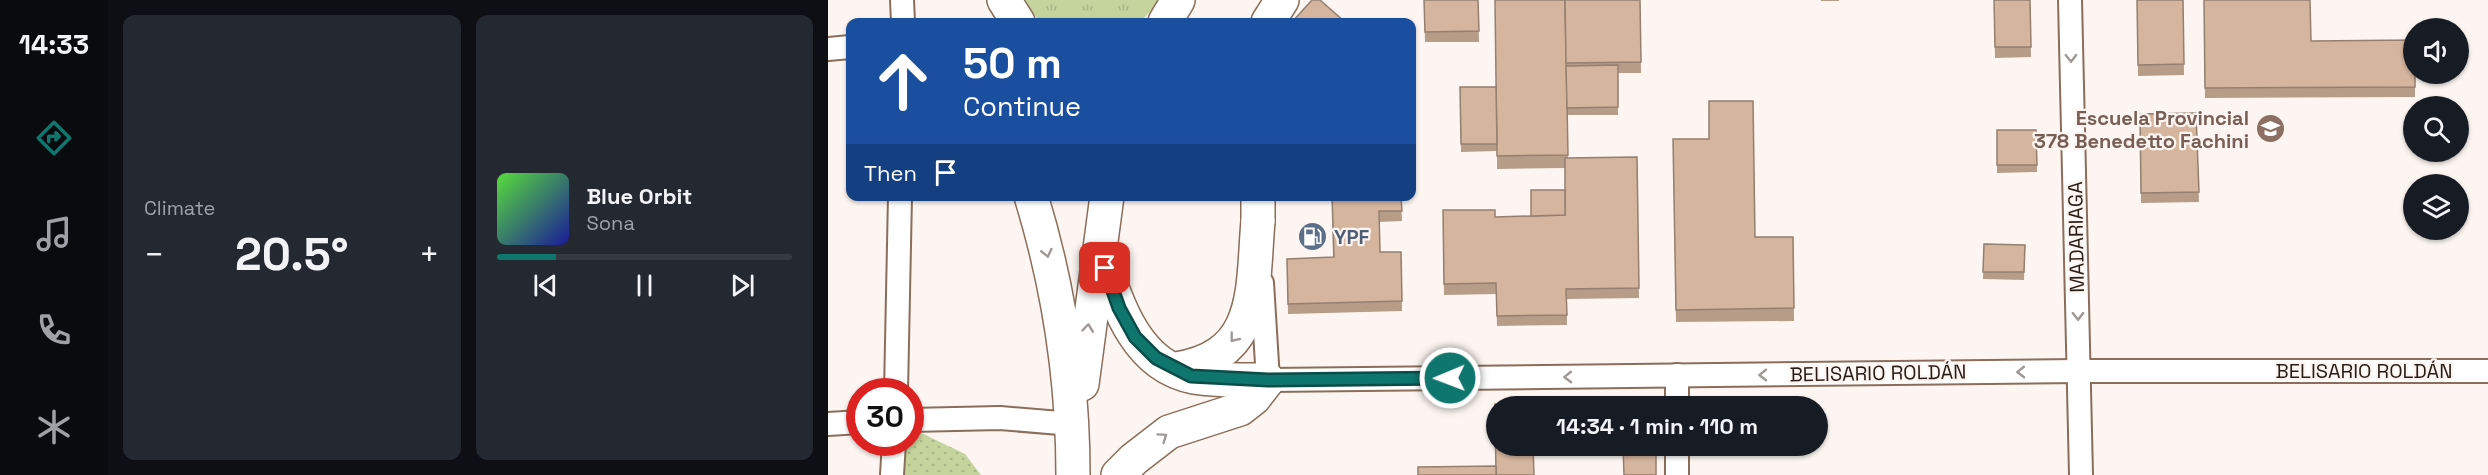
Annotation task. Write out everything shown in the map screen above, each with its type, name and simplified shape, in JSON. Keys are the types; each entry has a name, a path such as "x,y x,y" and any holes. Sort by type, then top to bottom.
{"main road":[{"path":"1004,0 1004,18"},
{"path":"1004,0 1015,18"},
{"path":"1270,18 1281,0"},
{"path":"1032,201 1043,237 1061,322 1072,424 1072,472"},
{"path":"1072,472 1098,248 1106,201"},
{"path":"1175,369 1201,365 1216,357 1242,327 1250,309 1258,209"},
{"path":"1098,248 1119,308 1135,337 1156,358 1191,376 1208,379 1268,380"},
{"path":"1118,475 1134,459 1169,432 1240,409 1254,398 1268,380"}],"street":[{"path":"902,0 903,18"},
{"name":"MADARIAGA","path":"2070,0 2080,475"},
{"path":"828,49 846,47"},
{"path":"896,378 900,201"},
{"path":"1258,209 1268,380"},
{"name":"BELISARIO ROLDÁN","path":"1268,380 2079,371 2488,371"},
{"path":"1677,375 1677,396"},
{"path":"924,420 1000,418 1072,424"},
{"path":"828,424 846,423"},
{"path":"892,475 893,456"},
{"path":"1677,456 1677,475"}],"green space":[{"path":"1022,0 1162,0 1144,18 1037,18"},
{"path":"924,434 965,454 981,475 892,475 893,456 924,456"}],"building":[{"path":"1312,0 1320,0 1340,18 1296,18"},
{"path":"1424,0 1478,0 1479,31 1425,32"},
{"path":"1495,0 1565,0 1568,155 1497,156"},
{"path":"1565,0 1640,0 1641,62 1566,63"},
{"path":"1994,0 2030,0 2031,47 1995,47"},
{"path":"2137,0 2183,0 2184,64 2138,65"},
{"path":"2204,0 2310,0 2311,41 2403,40 2403,84 2415,84 2415,87 2205,88"},
{"path":"1618,65 1618,107 1567,108 1566,66"},
{"path":"1460,87 1496,87 1497,144 1461,144"},
{"path":"1709,101 1753,101 1755,237 1793,237 1794,308 1676,310 1673,139 1709,139"},
{"path":"2196,113 2199,192 2141,193 2140,114"},
{"path":"1997,130 2036,130 2037,165 1997,165"},
{"path":"1637,157 1639,288 1566,289 1567,315 1497,316 1496,283 1444,284 1443,210 1495,210 1495,217 1565,215 1565,158"},
{"path":"1531,190 1565,190 1565,215 1531,216"},
{"path":"1332,201 1401,201 1402,211 1379,211 1380,252 1401,252 1402,301 1288,304 1287,259 1334,257"},
{"path":"1984,244 2025,245 2024,272 1983,272"},
{"path":"1496,456 1533,456 1534,475 1496,475"},
{"path":"1623,456 1656,456 1656,475 1624,475"},
{"path":"1496,466 1496,475 1418,475 1418,467"}],"place":[{"name":"Escuela Provincial 378 Benedetto Fachini","path":"2270,129"},
{"name":"YPF","path":"1313,237"}],"route":[{"path":"1105,268 1119,308 1135,337 1156,358 1191,376 1208,379 1268,380 1450,378"}]}
